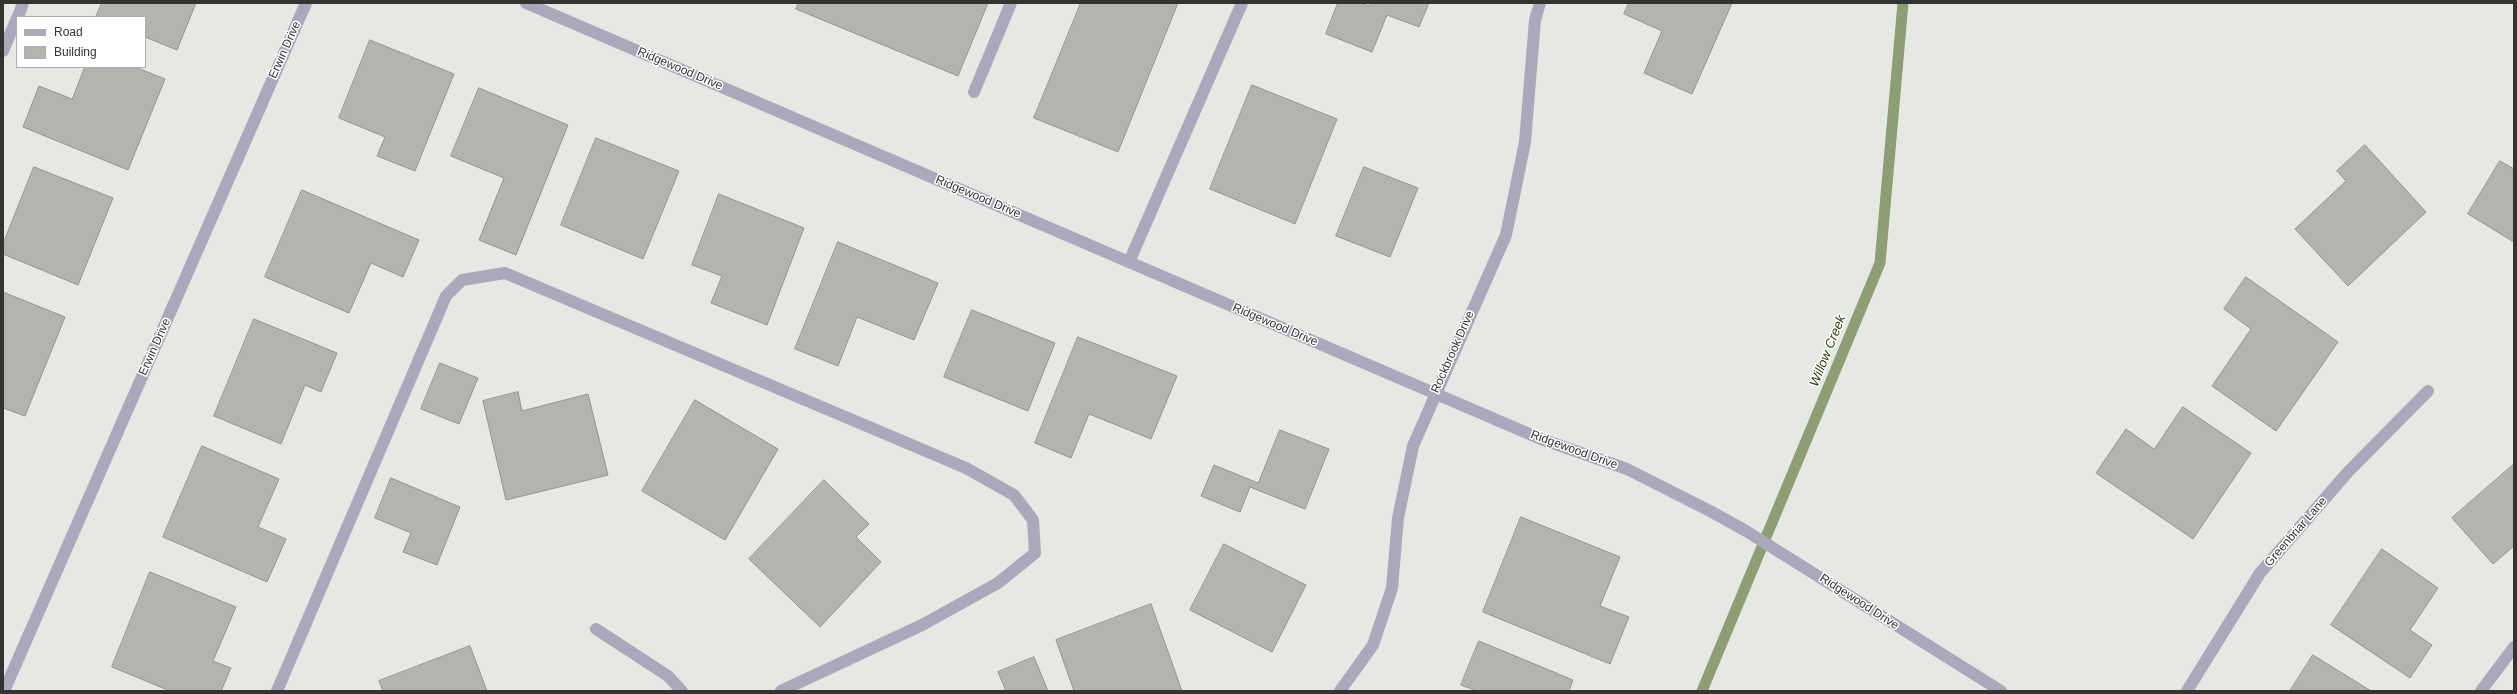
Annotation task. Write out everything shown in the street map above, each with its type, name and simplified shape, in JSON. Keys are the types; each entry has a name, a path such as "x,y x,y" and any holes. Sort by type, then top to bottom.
{"street":[{"path":"18,16 23,3"},
{"name":"Erwin Drive","path":"4,691 306,3"},
{"name":"Ridgewood Drive","path":"526,3 1541,439 1627,469 1746,531 2001,691"},
{"path":"974,92 1011,3"},
{"path":"1129,262 1242,3"},
{"name":"Rockbrook Drive","path":"1340,691 1373,645 1392,588 1401,504 1413,446 1435,393 1506,235 1525,142 1535,20 1540,3"},
{"path":"3,51 16,20"},
{"path":"277,691 446,296 462,280 505,273 966,468 1014,494 1033,520 1035,553 998,583 922,625 781,691"},
{"name":"Greenbriar Lane","path":"2187,691 2260,573 2348,472 2428,391"},
{"path":"596,629 668,676 682,691"},
{"path":"2481,691 2514,647"}],"building":[{"path":"102,3 196,3 177,50 146,37 146,16 96,16"},
{"path":"799,3 988,3 958,76 796,9"},
{"path":"1081,3 1178,3 1118,152 1034,118"},
{"path":"1338,3 1361,3 1369,6 1371,3 1429,3 1419,27 1387,15 1372,52 1326,34"},
{"path":"1629,3 1732,3 1692,94 1644,73 1662,31 1624,14"},
{"path":"370,40 454,74 415,171 377,156 385,137 339,118"},
{"path":"85,68 138,68 165,79 128,170 23,127 39,86 72,99"},
{"path":"1252,85 1337,119 1295,224 1210,189"},
{"path":"479,88 568,125 516,255 479,240 504,178 451,156"},
{"path":"596,138 679,171 643,259 561,225"},
{"path":"2365,145 2426,212 2348,286 2295,229 2346,181 2337,171"},
{"path":"2500,161 2514,169 2514,242 2468,214"},
{"path":"34,167 113,198 78,285 3,254 3,244"},
{"path":"1364,167 1418,188 1390,257 1336,236"},
{"path":"302,190 419,240 403,277 371,263 349,313 265,277"},
{"path":"719,194 804,228 767,325 711,303 722,276 692,265"},
{"path":"838,242 938,283 914,340 857,317 838,366 795,349"},
{"path":"2246,277 2338,342 2276,431 2212,386 2251,329 2224,309"},
{"path":"3,292 65,317 25,416 3,408"},
{"path":"972,310 1055,343 1028,411 944,377"},
{"path":"254,319 337,353 321,392 305,385 281,444 214,416"},
{"path":"1078,337 1177,376 1151,439 1089,414 1071,458 1035,443"},
{"path":"440,363 478,378 459,424 421,409"},
{"path":"518,392 522,411 588,394 608,475 506,500 483,401"},
{"path":"695,400 778,449 725,540 642,491"},
{"path":"2183,407 2251,453 2193,539 2096,473 2126,429 2154,449"},
{"path":"1280,430 1329,449 1305,509 1250,487 1240,512 1201,496 1214,465 1258,483"},
{"path":"202,446 279,479 258,527 286,539 267,582 163,537"},
{"path":"2514,464 2514,546 2493,564 2452,518"},
{"path":"391,478 460,507 437,565 403,552 411,533 375,518"},
{"path":"824,480 869,524 856,537 881,562 820,627 749,559"},
{"path":"1521,517 1620,557 1600,606 1629,617 1610,664 1483,612"},
{"path":"1224,544 1306,585 1272,652 1190,610"},
{"path":"2382,549 2438,588 2410,630 2432,645 2410,678 2331,625"},
{"path":"150,572 236,607 213,661 231,668 221,691 170,691 112,667"},
{"path":"1151,604 1182,691 1074,691 1056,640"},
{"path":"1479,641 1573,680 1569,691 1477,691 1461,685"},
{"path":"470,646 487,691 383,691 379,681"},
{"path":"2313,655 2371,691 2290,691"},
{"path":"1034,657 1048,691 1006,691 998,672"}],"waterway":[{"name":"Willow Creek","path":"1702,691 1880,263 1903,3"}]}
